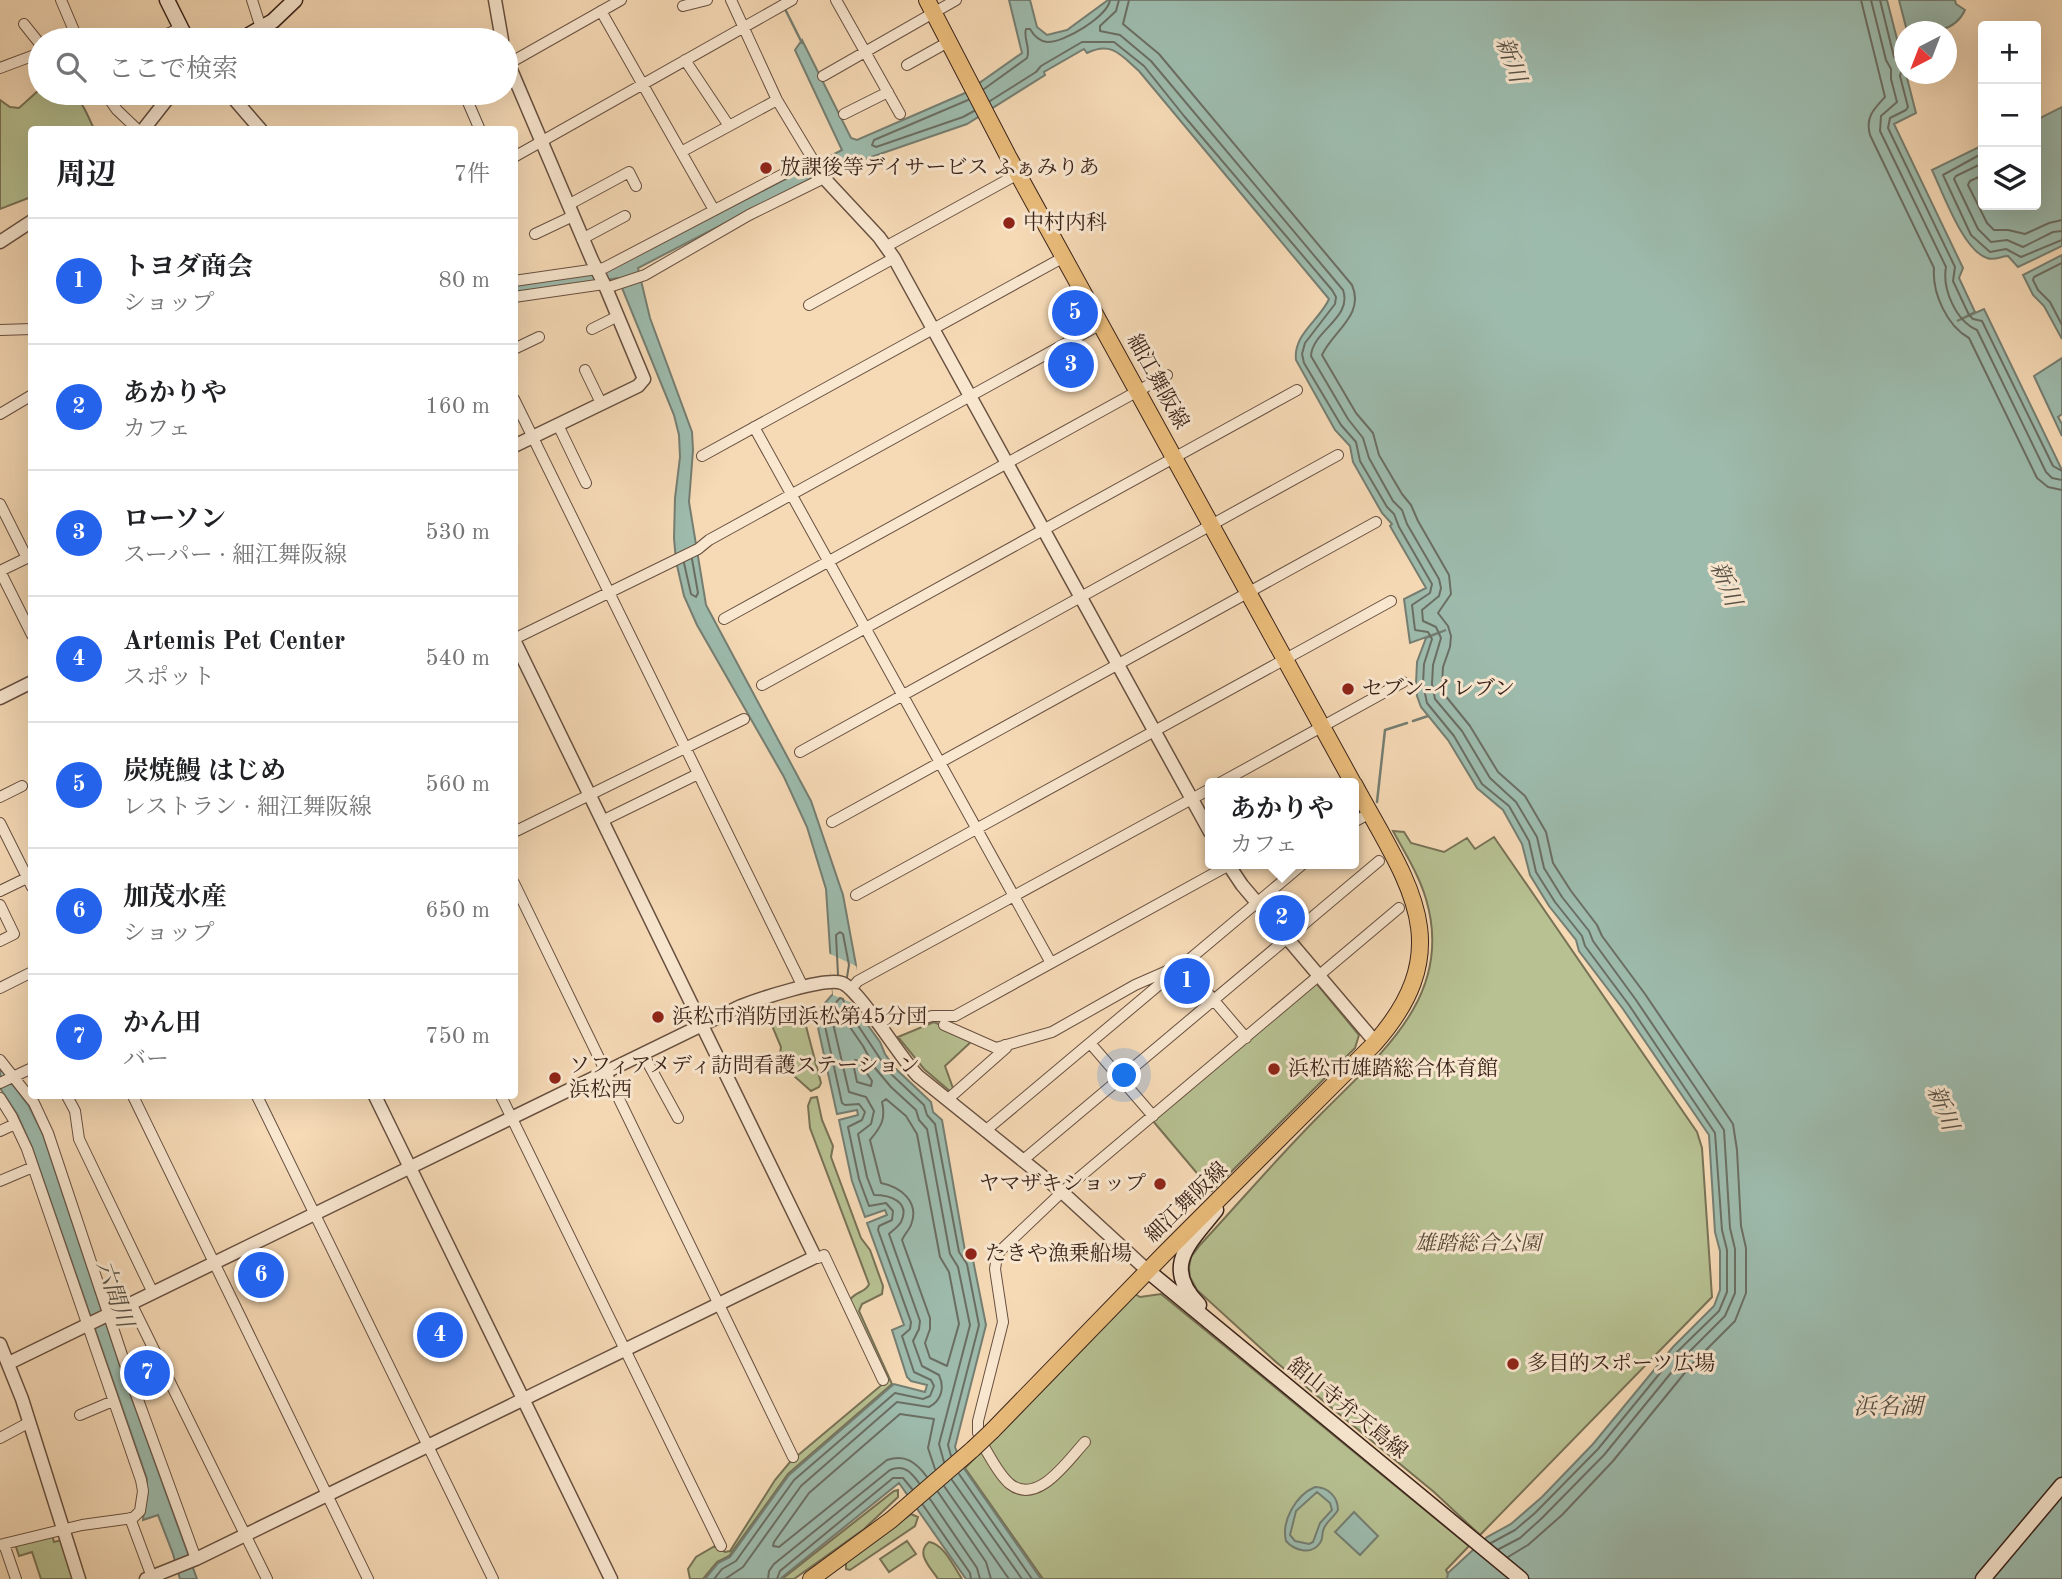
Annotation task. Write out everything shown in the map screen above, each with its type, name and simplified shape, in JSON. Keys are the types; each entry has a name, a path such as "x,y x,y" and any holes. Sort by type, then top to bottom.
{"main road":[{"path":"167,0 180,28"},
{"path":"261,28 278,17 295,0"},
{"name":"細江舞阪線","path":"930,6 1018,174 1349,778"},
{"name":"細江舞阪線","path":"811,1579 908,1506 979,1443 1376,1042 1396,1018 1410,993 1418,967 1421,939 1419,920 1412,893 1359,795"},
{"path":"1239,1181 1186,1248 1180,1273 1190,1296 1249,1356"},
{"name":"舘山寺弁天島線","path":"1148,1271 1521,1579"},
{"path":"1983,1579 2062,1485"}],"street":[{"path":"61,0 73,28"},
{"path":"252,0 261,28"},
{"path":"495,0 500,28"},
{"path":"518,55 621,0"},
{"path":"684,6 707,0"},
{"path":"731,0 777,100 823,177 890,252 1205,823"},
{"path":"518,155 792,0"},
{"path":"836,0 900,114"},
{"path":"823,76 865,52 930,6 956,0"},
{"path":"601,11 714,210"},
{"path":"24,24 28,29"},
{"path":"907,65 950,41"},
{"path":"0,68 28,58"},
{"path":"685,60 729,126"},
{"path":"518,87 570,211 604,280 643,379 638,386 518,444"},
{"path":"844,114 888,92"},
{"path":"681,152 777,100"},
{"path":"113,105 135,126"},
{"path":"143,126 162,105"},
{"path":"239,105 258,126"},
{"path":"469,105 478,126"},
{"path":"604,280 604,268 813,161"},
{"path":"535,234 629,172 636,186"},
{"path":"809,305 1018,174"},
{"path":"518,296 604,280 642,276 749,215 823,177"},
{"path":"583,239 625,216"},
{"path":"0,243 28,224"},
{"path":"702,456 1064,257"},
{"path":"518,281 604,280"},
{"path":"592,328 618,316"},
{"path":"518,638 698,549 709,540 1101,324"},
{"path":"0,330 28,329"},
{"path":"518,347 539,337"},
{"path":"585,370 601,404"},
{"path":"724,619 1167,375"},
{"path":"762,685 1297,390"},
{"path":"0,414 28,397"},
{"path":"518,407 803,988"},
{"path":"558,425 586,483"},
{"path":"754,427 1051,963"},
{"path":"800,752 1338,455"},
{"path":"0,504 28,555"},
{"path":"832,822 1376,522"},
{"path":"28,557 0,571 28,627"},
{"path":"856,895 1391,601"},
{"path":"518,648 815,1257"},
{"path":"1229,778 1403,682"},
{"path":"0,698 28,684"},
{"path":"518,830 744,719"},
{"path":"603,821 698,774"},
{"path":"0,797 22,786"},
{"path":"856,989 1014,897 1205,792"},
{"path":"1359,819 1370,813"},
{"path":"0,822 28,876"},
{"path":"1022,1161 1379,861"},
{"path":"919,1020 932,1016 955,1016 1220,869"},
{"path":"1232,869 1256,903 1376,1042"},
{"path":"985,1131 1297,869"},
{"path":"0,891 28,881"},
{"path":"518,891 793,1457"},
{"path":"0,905 14,934 0,941"},
{"path":"1085,1442 1043,1485 1030,1489 1020,1489 1010,1484 979,1443 978,1421 1003,1322 995,1269 997,1256 1062,1192 1399,908"},
{"path":"1184,964 1246,1038"},
{"path":"944,1025 996,1048 1052,1032 1135,985 1184,964"},
{"path":"0,988 28,974"},
{"path":"4,1366 702,1025 750,1003 832,982 844,983 856,989 910,1068 1062,1192 1148,1271"},
{"path":"1090,1043 1153,1116"},
{"path":"947,1100 997,1058 1006,1048 1005,1045"},
{"path":"643,1054 678,1118"},
{"path":"0,1060 28,1096"},
{"path":"0,1083 28,1070"},
{"path":"0,1098 15,1124 33,1167 142,1485 140,1511 136,1516 64,1529 2,1545 16,1579"},
{"path":"31,1099 48,1133 107,1315 195,1560"},
{"path":"69,1099 75,1111 79,1139 153,1293"},
{"path":"134,1099 369,1579"},
{"path":"258,1099 492,1579"},
{"path":"376,1099 611,1579"},
{"path":"502,1099 721,1546"},
{"path":"0,1131 15,1124"},
{"path":"0,1181 33,1167"},
{"path":"130,1518 149,1578 173,1573 523,1399 824,1255 883,1380"},
{"path":"131,1303 267,1579"},
{"path":"0,1344 4,1366 30,1422 79,1579"},
{"path":"80,1415 113,1401"},
{"path":"0,1438 30,1422"}],"green space":[{"path":"0,100 10,107 19,108 28,100 28,105 82,105 92,126 28,126 28,198 0,209"},
{"name":"雄踏総合公園","path":"1393,831 1404,832 1411,843 1444,852 1467,838 1475,849 1494,837 1697,1132 1702,1148 1712,1297 1480,1535 1434,1492 1276,1362 1197,1290 1190,1277 1191,1257 1200,1245 1289,1147 1388,1045 1421,994 1430,965 1432,934 1426,899"},
{"name":"浜松市雄踏総合体育館","path":"1317,984 1359,1035 1355,1048 1212,1191 1153,1121"},
{"path":"793,1005 802,1011 821,1083 811,1091 785,1068 780,1054 781,1047 768,1016 771,1010"},
{"path":"934,1022 973,1040 945,1066 954,1091 952,1093 924,1069 898,1037"},
{"path":"817,1097 822,1120 833,1146 831,1157 861,1238 870,1250 883,1286 882,1294 862,1304 859,1311 892,1384 788,1474 729,1556 717,1562 703,1579 690,1579 688,1569 696,1557 715,1546 725,1552 730,1551 775,1480 790,1462 884,1383 850,1300 869,1284 810,1128 808,1106 811,1098"},
{"path":"1135,1294 1140,1297 1161,1294 1469,1546 1446,1570 1449,1576 1447,1579 1043,1579 965,1468"},
{"path":"898,1490 898,1497 864,1529 794,1579 782,1579 894,1491"},
{"path":"911,1514 918,1517 915,1526 850,1570 846,1569 846,1562"},
{"path":"52,1535 54,1542 62,1540 74,1579 41,1579 32,1552 19,1556 15,1544"},
{"path":"907,1541 916,1554 889,1572 880,1559"},
{"path":"929,1542 944,1551 962,1579 938,1579 928,1565 923,1551"}],"water":[{"path":"1009,0 1030,0 1037,27 1047,35 1067,30 1108,0 1887,0 1894,27 1894,84 1909,84 1916,113 1894,124 1963,268 1959,278 1975,312 1957,321 1984,309 2062,470 2062,1579 1447,1579 1448,1573 1487,1537 1511,1524 1542,1497 1593,1444 1673,1347 1714,1306 1720,1290 1720,1251 1715,1232 1709,1135 1623,1009 1579,951 1576,940 1549,906 1530,875 1522,844 1503,810 1477,788 1448,740 1421,707 1417,696 1417,662 1426,638 1446,630 1410,643 1404,599 1426,588 1390,526 1392,524 1382,513 1353,462 1350,446 1335,430 1296,360 1299,342 1329,299 1139,71 1116,51 1103,48 1087,53 1084,49 1044,72 1045,75 967,124 816,176 638,268 650,318 692,432 689,502 706,605 811,801 843,895 856,965 851,1002 895,1068 931,1102 933,1112 942,1120 965,1251 973,1260 986,1325 955,1447 963,1467 1041,1579 966,1579 899,1483 780,1579 705,1579 718,1563 730,1557 789,1475 894,1384 925,1392 927,1385 911,1381 907,1377 892,1330 904,1325 867,1223 887,1215 885,1210 865,1217 852,1181 839,1120 858,1115 857,1110 837,1114 815,1014 833,994 826,889 807,827 784,777 697,625 684,596 674,538 680,457 679,435 674,415 618,278 518,293 518,283 606,271 842,150 795,50 802,40 851,138 857,140 965,93 1022,53"},
{"path":"1899,0 1955,0 1956,4 1965,10 1957,21 1904,21"},
{"path":"2062,107 2062,246 2018,267 2008,256 1987,258 1970,244 1948,206 1932,170 1978,147 1978,210 2041,210 2041,118"},
{"path":"2062,255 2062,339 2023,275"},
{"path":"2062,358 2062,414 2058,417 2062,424 2062,436 2034,376"},
{"path":"0,1068 29,1106 43,1135 120,1366 197,1579 180,1579 158,1515 143,1520 147,1479 32,1147 17,1114 0,1088"},
{"path":"1320,1487 1328,1491 1334,1497 1338,1510 1325,1526 1320,1543 1312,1549 1303,1550 1286,1541 1285,1533 1288,1517 1296,1502 1308,1491","holes":["1317,1492 1330,1503 1332,1510 1320,1523 1313,1542 1309,1544 1295,1541 1290,1535 1296,1511"]},
{"path":"1354,1512 1378,1536 1360,1555 1335,1532"}],"pier":[{"path":"828,953 856,966 858,979 854,1000 861,1009 861,1016 852,1003 833,995"}],"waterway":[{"path":"785,9 802,43"},
{"path":"1413,721 1428,716"},
{"path":"1377,802 1385,730 1407,723"}],"place":[{"name":"放課後等デイサービス ふぁみりあ","path":"766,168"},
{"name":"中村内科","path":"1009,223"},
{"name":"炭焼鰻 はじめ","path":"1075,313"},
{"name":"ローソン","path":"1071,365"},
{"name":"セブン-イレブン","path":"1348,689"},
{"name":"あかりや","path":"1282,918"},
{"name":"トヨダ商会","path":"1187,981"},
{"name":"浜松市消防団浜松第45分団","path":"658,1017"},
{"name":"浜松市雄踏総合体育館","path":"1274,1069"},
{"name":"ソフィアメディ訪問看護ステーション 浜松西","path":"555,1078"},
{"name":"ヤマザキショップ","path":"1160,1184"},
{"name":"たきや漁乗船場","path":"971,1254"},
{"name":"加茂水産","path":"261,1275"},
{"name":"Artemis Pet Center","path":"440,1335"},
{"name":"多目的スポーツ広場","path":"1513,1364"},
{"name":"かん田","path":"147,1373"}],"water label":[{"name":"新川","path":"1510,60"},
{"name":"新川","path":"1725,584"},
{"name":"新川","path":"1942,1108"},
{"name":"六間川","path":"114,1294"},
{"name":"浜名湖","path":"1888,1407"}]}
